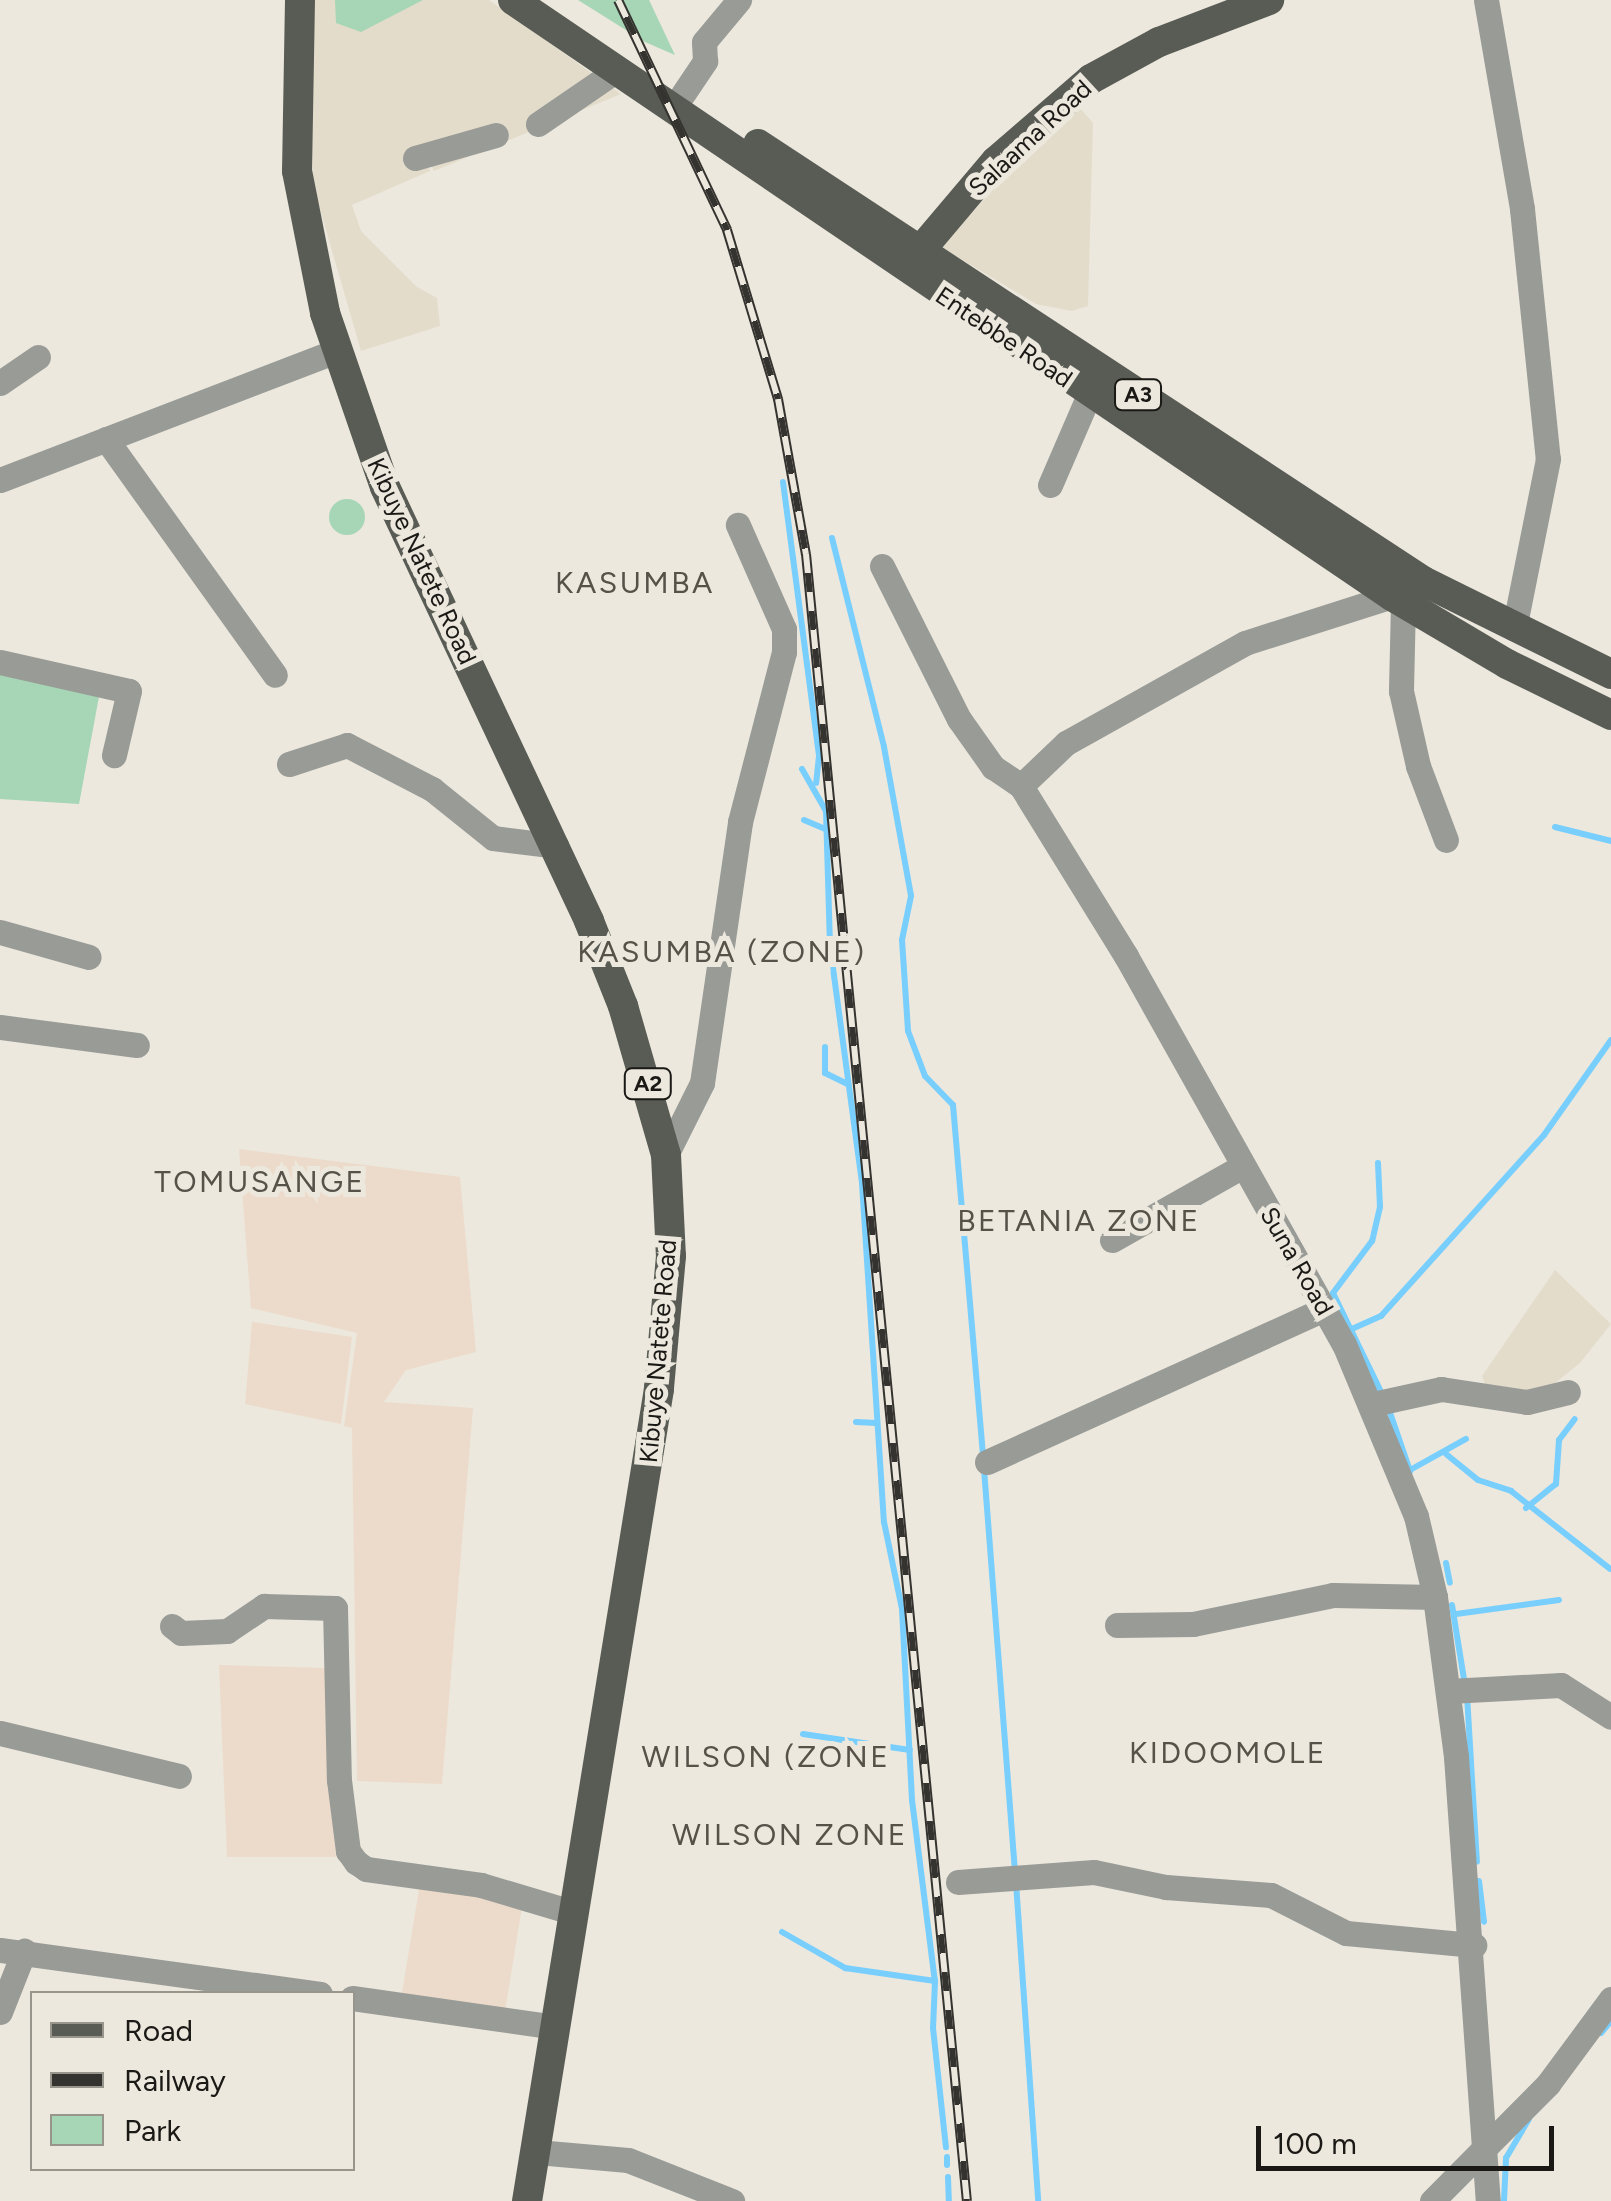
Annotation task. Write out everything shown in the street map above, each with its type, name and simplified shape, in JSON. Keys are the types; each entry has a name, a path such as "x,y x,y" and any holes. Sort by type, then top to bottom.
{"main road":[{"name":"Entebbe Road","path":"513,0 1089,395 1398,599 1506,664 1611,716"},
{"name":"Salaama Road","path":"920,252 996,161 1091,79 1159,42 1269,0"},
{"name":"Entebbe Road","path":"545,1 1375,552 1514,629 1611,674"},
{"name":"Kibuye Natete Road","path":"295,7 301,211 338,350 411,545 557,846 623,1006 666,1155 670,1256 658,1389 527,2201"}],"street":[{"path":"681,92 705,60 704,42 738,0"},
{"path":"1486,0 1522,209 1548,460 1514,629"},
{"path":"538,124 624,78"},
{"path":"415,158 496,135"},
{"path":"0,480 338,350"},
{"path":"0,383 38,358"},
{"path":"1050,485 1089,395"},
{"path":"106,439 275,676"},
{"path":"666,1155 702,1082 740,822 784,652 784,629 738,525"},
{"name":"Suna Road","path":"882,566 959,719 994,767 1021,786 1126,956 1325,1310 1374,1404 1416,1516 1435,1597 1449,1690 1474,1946 1488,2201"},
{"path":"1021,786 1066,744 1245,643 1398,599 1401,691 1424,783 1446,840"},
{"path":"0,662 129,691 114,755"},
{"path":"289,764 347,745 432,789 494,838 557,846"},
{"path":"0,932 89,957"},
{"path":"0,1027 138,1045"},
{"path":"1112,1240 1242,1166"},
{"path":"988,1462 1325,1310"},
{"path":"1374,1404 1441,1389 1527,1402 1568,1392"},
{"path":"1118,1624 1193,1624 1332,1594 1435,1597"},
{"path":"172,1626 182,1633 227,1632 264,1606 335,1608 338,1780 348,1851 356,1862 366,1869 481,1885 575,1912"},
{"path":"1449,1690 1561,1685 1611,1716"},
{"path":"0,1733 179,1776"},
{"path":"958,1882 1094,1872 1166,1887 1272,1896 1346,1933 1474,1946"},
{"path":"0,2012 12,1951 299,1991"},
{"path":"355,1998 554,2027"},
{"path":"1432,2201 1548,2084 1610,2005"},
{"path":"537,2152 628,2160 732,2201"}],"shaded area":[{"path":"308,0 489,0 621,94 434,171 422,148 430,171 352,205 361,231 417,287 437,298 440,326 361,351 313,185"},
{"path":"1080,108 1093,123 1088,306 1072,311 1036,304 941,247 1010,171"},
{"path":"239,1149 460,1177 476,1352 406,1370 384,1402 473,1408 442,1784 357,1781 352,1428 344,1426 357,1333 251,1308"},
{"path":"1555,1270 1611,1324 1580,1363 1539,1396 1485,1384 1482,1376"},
{"path":"252,1322 352,1337 341,1424 245,1404"},
{"path":"219,1665 327,1668 336,1857 227,1857"},
{"path":"420,1883 523,1901 505,2011 402,1993"}],"green space":[{"path":"335,0 423,0 361,32 336,23"},
{"path":"578,0 649,0 675,55 645,42"},
{"path":"347,499 359,505 365,517 359,529 347,535 335,529 329,517 335,505"},
{"path":"0,665 101,686 79,804 0,799"}],"waterway":[{"path":"783,482 819,756 816,783"},
{"path":"832,538 884,747 911,896 902,940 908,1031 925,1076 953,1105 983,1456"},
{"path":"802,769 826,811 830,946 862,1183 884,1522 902,1609 912,1800 935,1981 933,2028 946,2147"},
{"path":"804,820 825,829"},
{"path":"1555,827 1611,841"},
{"path":"1354,1328 1381,1316 1544,1135 1611,1040"},
{"path":"825,1047 825,1073 848,1084"},
{"path":"1378,1163 1380,1207 1372,1241 1333,1293 1380,1390"},
{"path":"1388,1407 1410,1471"},
{"path":"1526,1508 1556,1484 1559,1440 1575,1419"},
{"path":"856,1422 877,1423"},
{"path":"1410,1470 1466,1439"},
{"path":"1446,1454 1478,1480 1511,1491 1610,1569"},
{"path":"984,1469 1015,1870"},
{"path":"1446,1563 1450,1583"},
{"path":"1456,1614 1559,1600"},
{"path":"1452,1605 1464,1679"},
{"path":"1467,1695 1477,1862"},
{"path":"803,1734 910,1750"},
{"path":"1479,1881 1484,1922"},
{"path":"1016,1883 1038,2201"},
{"path":"782,1932 845,1968 935,1981"},
{"path":"1601,2033 1611,2021"},
{"path":"1504,2201 1506,2158 1529,2119"},
{"path":"947,2157 947,2165"},
{"path":"948,2177 949,2201"}],"railway":[{"path":"618,0 727,230 778,399 806,554 967,2201"}],"district":[{"name":"KASUMBA","path":"635,583"},
{"name":"KASUMBA (ZONE)","path":"722,952"},
{"name":"TOMUSANGE","path":"260,1182"},
{"name":"BETANIA ZONE","path":"1079,1221"},
{"name":"KIDOOMOLE","path":"1228,1753"},
{"name":"WILSON (ZONE","path":"766,1757"},
{"name":"WILSON ZONE","path":"790,1835"}]}
